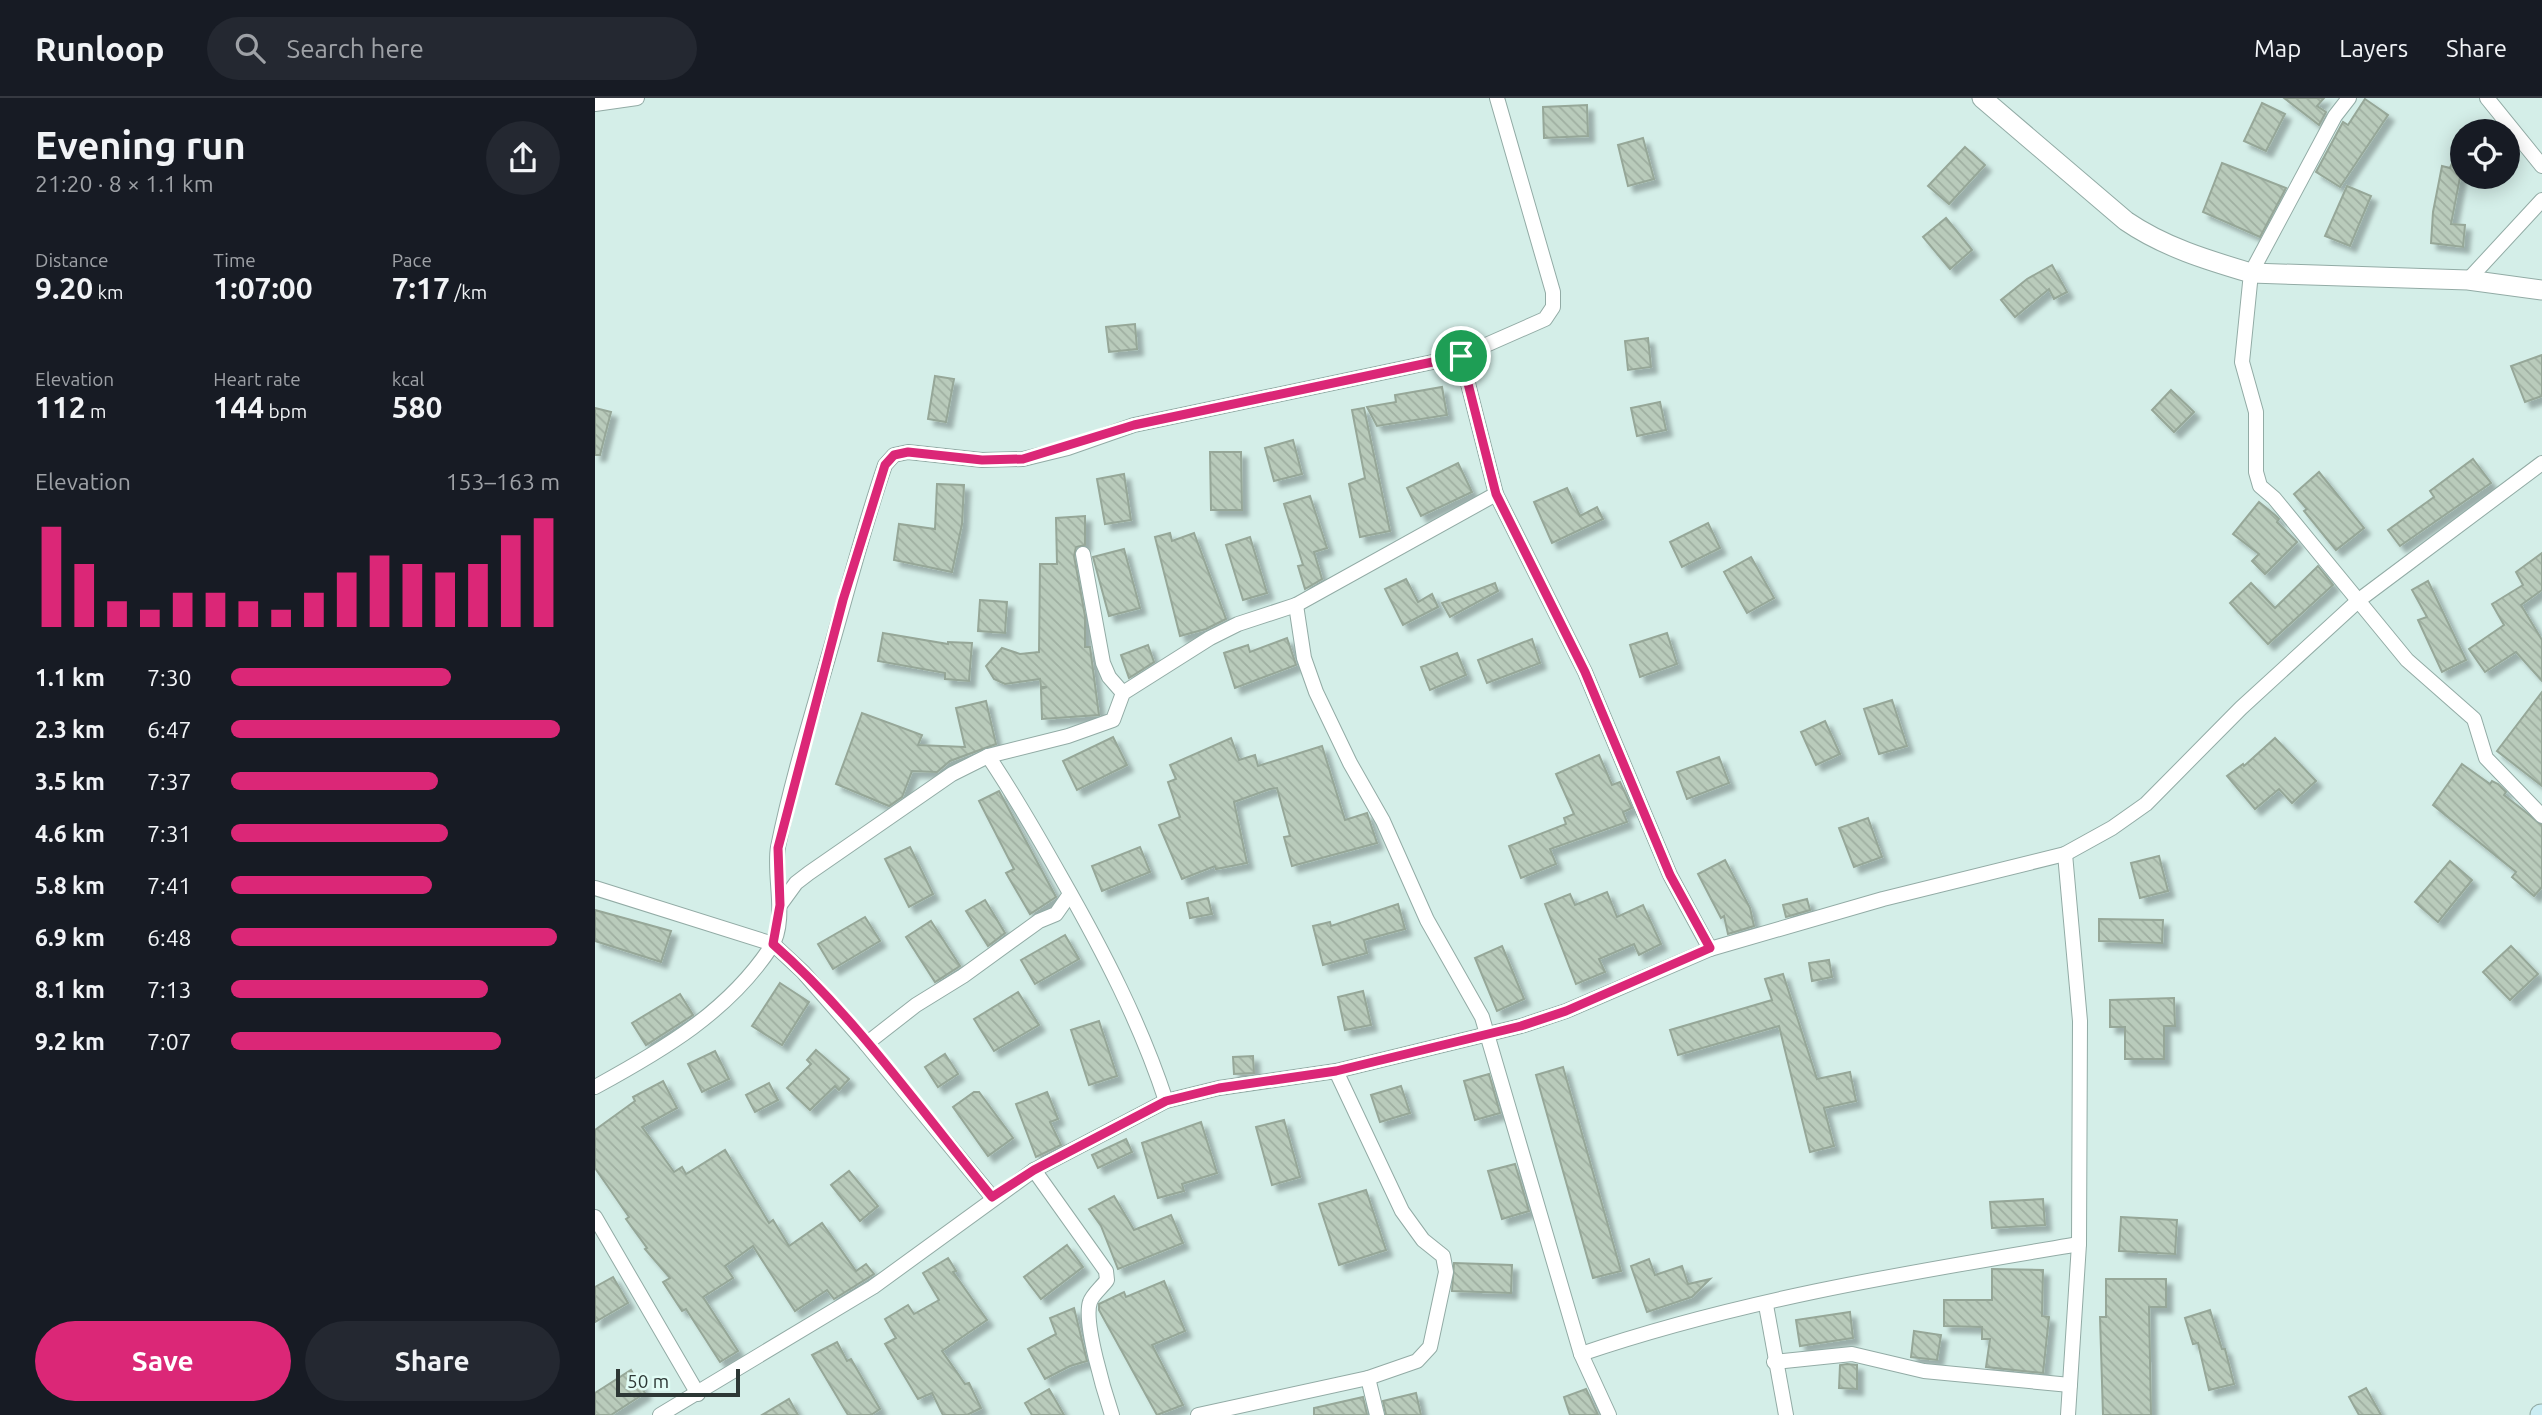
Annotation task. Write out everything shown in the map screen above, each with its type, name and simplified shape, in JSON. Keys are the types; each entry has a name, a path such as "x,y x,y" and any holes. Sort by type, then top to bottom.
{"street":[{"path":"595,104 637,98"},
{"path":"595,1087 664,1048 719,1009 773,944 780,905 777,857 799,760 869,513 885,465 894,455 908,452 982,460 1023,459 1146,422 1461,356 1545,319 1553,307 1553,292 1497,98"},
{"path":"1982,98 2070,176 2150,237 2251,273 2468,280 2542,290"},
{"path":"2349,98 2335,116 2251,273 2241,351 2244,373 2256,412 2256,472 2260,486 2274,498 2407,660 2474,719 2486,758 2542,816"},
{"path":"2487,98 2542,166"},
{"path":"2468,280 2542,200"},
{"path":"1461,356 1496,494 1585,672 1670,875 1710,948"},
{"path":"663,1414 873,1287 959,1226 992,1197 1034,1170 1166,1101 1219,1088 1336,1071 1521,1026 1566,1011 1710,948 1883,899 2065,854 2112,828 2146,804 2241,708 2359,600 2542,463"},
{"path":"780,905 796,883 937,783 988,756 1068,736 1113,720 1123,693 1224,631 1296,605 1496,494"},
{"path":"1083,554 1103,663 1109,677 1123,693"},
{"path":"1296,605 1304,658 1316,692 1350,763 1383,821 1427,920 1471,995 1488,1034 1581,1354 1609,1415"},
{"path":"988,756 1123,990 1166,1101"},
{"path":"2065,854 2080,1021 2079,1244 2068,1415"},
{"path":"595,888 773,944 803,972 866,1044 992,1197"},
{"path":"866,1044 916,1005 963,976 1038,921 1056,914 1070,894"},
{"path":"1198,1415 1368,1378 1417,1360 1430,1347 1446,1272 1443,1256 1423,1240 1402,1211 1336,1071"},
{"path":"1034,1170 1106,1271 1107,1280 1090,1302 1089,1321 1098,1376 1112,1415"},
{"path":"595,1217 698,1394"},
{"path":"1581,1354 1699,1317 1871,1279 2079,1244"},
{"path":"1766,1304 1786,1415"},
{"path":"1775,1362 1852,1354 1924,1371 2070,1385"},
{"path":"1368,1378 1377,1415"}],"building":[{"path":"2284,98 2324,98 2317,106 2326,112 2319,125"},
{"path":"2365,99 2388,115 2340,187 2316,172 2343,122 2348,125"},
{"path":"2262,103 2285,114 2266,151 2244,141"},
{"path":"1587,105 1588,136 1544,138 1543,107"},
{"path":"1643,138 1654,179 1628,186 1618,145"},
{"path":"1965,147 1985,165 1949,204 1928,186"},
{"path":"2222,163 2286,188 2260,237 2203,212"},
{"path":"2442,166 2450,168 2450,189 2458,189 2451,224 2465,225 2463,247 2431,243 2433,212"},
{"path":"2347,186 2371,196 2350,246 2325,236"},
{"path":"1946,218 1972,250 1950,269 1923,237"},
{"path":"2052,265 2067,292 2054,299 2049,289 2015,317 2001,300 2027,279"},
{"path":"1135,324 1137,349 1109,352 1106,327"},
{"path":"1648,338 1651,367 1628,370 1625,341"},
{"path":"2542,355 2542,396 2525,402 2511,366"},
{"path":"935,376 954,379 946,422 928,419"},
{"path":"1442,387 1447,415 1377,426 1367,407 1396,402 1395,395"},
{"path":"2171,390 2194,412 2174,432 2152,410"},
{"path":"1660,402 1666,430 1637,436 1631,408"},
{"path":"595,408 611,412 600,455 595,455"},
{"path":"1364,408 1390,531 1360,537 1349,484 1365,478 1352,410"},
{"path":"1293,440 1302,474 1274,481 1265,448"},
{"path":"1210,452 1241,452 1242,510 1211,510"},
{"path":"2473,459 2491,483 2400,546 2388,530 2434,497 2430,491"},
{"path":"1458,463 1472,492 1421,516 1407,488"},
{"path":"2319,472 2364,528 2336,550 2304,511 2307,509 2294,494"},
{"path":"1124,474 1131,520 1105,524 1097,479"},
{"path":"937,484 964,485 962,524 952,572 894,560 899,524 935,529"},
{"path":"1567,488 1580,516 1597,507 1603,519 1552,543 1534,502"},
{"path":"1310,496 1327,548 1314,552 1322,579 1305,589 1298,566 1303,565 1284,504"},
{"path":"2259,502 2279,519 2277,522 2297,542 2265,574 2252,561 2259,554 2233,534"},
{"path":"1085,516 1085,545 1076,547 1074,556 1085,616 1085,647 1090,647 1099,715 1042,719 1041,689 1047,687 1041,687 1040,679 1005,684 994,679 986,666 1002,648 1020,654 1039,652 1040,564 1057,564 1056,518"},
{"path":"1708,523 1720,548 1682,567 1670,542"},
{"path":"1170,533 1172,541 1194,533 1226,619 1206,629 1180,636 1155,537"},
{"path":"1250,537 1267,593 1243,600 1226,545"},
{"path":"1124,549 1140,608 1109,616 1093,557"},
{"path":"2542,553 2542,590 2521,605 2542,640 2542,681 2516,652 2485,672 2469,649 2504,625 2492,604 2523,585 2516,572"},
{"path":"1751,557 1774,598 1747,613 1724,572"},
{"path":"2318,566 2333,585 2268,644 2230,603 2251,583 2275,608"},
{"path":"1406,579 1418,602 1432,594 1438,607 1403,625 1385,589"},
{"path":"2428,581 2466,660 2442,672 2418,620 2427,617 2412,590"},
{"path":"1495,583 1498,591 1450,617 1442,603"},
{"path":"980,600 1007,602 1005,633 978,631"},
{"path":"883,633 948,644 972,643 969,681 945,679 945,673 878,661"},
{"path":"1667,633 1677,664 1640,677 1630,645"},
{"path":"1287,638 1296,665 1235,688 1224,653 1248,645 1250,652"},
{"path":"1532,639 1540,663 1487,683 1478,660"},
{"path":"1148,645 1154,662 1129,678 1121,655"},
{"path":"1457,653 1466,675 1430,690 1421,667"},
{"path":"2542,692 2542,786 2497,751"},
{"path":"1892,700 1907,746 1879,754 1864,709"},
{"path":"986,701 996,744 950,761 937,772 912,771 902,797 889,806 836,784 862,713 922,735 918,745 965,747 956,708"},
{"path":"1825,721 1840,754 1816,765 1801,732"},
{"path":"1113,737 1127,765 1077,790 1063,761"},
{"path":"1231,738 1239,760 1255,755 1258,766 1322,746 1345,820 1367,813 1377,843 1292,866 1284,837 1290,836 1277,788 1270,789 1234,802 1247,863 1216,869 1215,866 1182,879 1159,825 1180,817 1168,782 1176,779 1170,765"},
{"path":"2275,738 2316,781 2292,803 2279,789 2255,809 2227,776 2243,764 2244,766"},
{"path":"1599,755 1612,785 1620,782 1632,808 1623,812 1627,822 1550,849 1556,864 1521,878 1509,846 1566,824 1564,818 1574,814 1556,774"},
{"path":"1719,757 1729,783 1687,799 1677,772"},
{"path":"2462,764 2490,784 2492,781 2498,784 2506,792 2504,795 2542,825 2542,887 2534,896 2512,877 2516,872 2433,805"},
{"path":"999,791 1056,897 1030,914 1006,873 1014,869 979,801"},
{"path":"1868,818 1882,857 1854,867 1839,828"},
{"path":"910,847 933,894 909,907 885,859"},
{"path":"1140,847 1150,872 1102,891 1092,866"},
{"path":"2159,856 2168,891 2140,898 2131,863"},
{"path":"1725,860 1750,908 1754,926 1728,934 1724,916 1721,918 1698,874"},
{"path":"2450,861 2472,880 2438,922 2415,902"},
{"path":"1607,892 1617,917 1643,905 1661,944 1639,955 1634,944 1599,959 1605,972 1576,984 1545,904 1570,894 1575,905"},
{"path":"1208,898 1212,914 1190,918 1187,903"},
{"path":"1807,899 1810,910 1786,917 1783,905"},
{"path":"985,900 1005,933 988,946 966,911"},
{"path":"1398,904 1405,929 1364,940 1367,953 1323,965 1313,926 1330,922 1331,926"},
{"path":"595,910 671,931 661,962 595,941"},
{"path":"865,917 880,941 833,969 818,944"},
{"path":"2099,919 2163,920 2162,943 2099,941"},
{"path":"931,921 960,966 935,982 906,937"},
{"path":"1065,935 1079,959 1035,984 1021,960"},
{"path":"1502,946 1524,999 1497,1011 1475,958"},
{"path":"2511,946 2538,974 2510,1000 2483,972"},
{"path":"1829,960 1832,977 1812,981 1809,963"},
{"path":"1783,974 1817,1079 1850,1072 1856,1101 1824,1108 1834,1146 1810,1152 1779,1026 1678,1055 1670,1030 1772,1000 1765,979"},
{"path":"780,983 809,1002 782,1045 752,1026"},
{"path":"1363,991 1371,1025 1345,1030 1338,997"},
{"path":"1018,992 1039,1025 994,1051 974,1019"},
{"path":"680,994 693,1015 646,1045 632,1023"},
{"path":"2174,998 2175,1026 2164,1026 2164,1059 2125,1059 2125,1027 2110,1027 2110,1000"},
{"path":"1099,1021 1117,1076 1089,1085 1071,1030"},
{"path":"816,1050 849,1079 839,1090 835,1086 810,1110 787,1088 811,1064 807,1060"},
{"path":"715,1051 729,1079 702,1092 688,1064"},
{"path":"945,1054 958,1074 938,1087 925,1067"},
{"path":"1253,1056 1254,1073 1234,1074 1233,1057"},
{"path":"1563,1067 1621,1271 1593,1278 1536,1075"},
{"path":"1489,1074 1500,1113 1475,1120 1464,1081"},
{"path":"663,1081 677,1108 642,1127 674,1172 682,1167 686,1174 725,1150 769,1223 773,1220 789,1246 822,1223 856,1271 866,1264 874,1274 834,1299 827,1290 795,1311 753,1246 725,1266 733,1278 703,1297 738,1351 720,1362 686,1309 682,1311 663,1282 670,1278 645,1249 647,1248 626,1219 629,1217 595,1168 595,1130 635,1101 633,1097"},
{"path":"769,1083 778,1100 755,1112 746,1095"},
{"path":"1401,1086 1410,1113 1380,1122 1371,1095"},
{"path":"974,1092 979,1092 1013,1138 988,1156 953,1107"},
{"path":"1047,1092 1058,1119 1050,1122 1061,1145 1036,1157 1016,1104"},
{"path":"1284,1120 1300,1177 1272,1185 1256,1127"},
{"path":"1201,1122 1217,1173 1182,1184 1184,1191 1158,1198 1142,1143"},
{"path":"1126,1139 1132,1152 1098,1168 1092,1155"},
{"path":"1515,1164 1529,1211 1502,1219 1488,1171"},
{"path":"849,1171 878,1206 860,1221 831,1185"},
{"path":"1366,1190 1386,1250 1339,1265 1319,1204"},
{"path":"1114,1196 1134,1230 1171,1215 1183,1243 1118,1269 1101,1226 1089,1209"},
{"path":"2043,1199 2045,1225 1992,1228 1990,1202"},
{"path":"2121,1217 2177,1220 2175,1254 2119,1251"},
{"path":"1067,1245 1083,1267 1041,1299 1024,1277"},
{"path":"948,1258 956,1271 953,1272 987,1320 942,1351 965,1384 969,1383 981,1408 967,1415 943,1415 932,1393 918,1399 885,1344 896,1338 885,1319 908,1305 914,1314 939,1300 923,1273"},
{"path":"1649,1259 1655,1275 1682,1266 1688,1284 1710,1279 1692,1297 1647,1312 1631,1266"},
{"path":"1454,1263 1512,1265 1511,1293 1452,1291"},
{"path":"1992,1269 2043,1270 2042,1316 2049,1317 2043,1373 1986,1367 1990,1339 1982,1339 1982,1327 1944,1326 1944,1300 1992,1300"},
{"path":"613,1277 628,1303 595,1322 595,1287"},
{"path":"2106,1279 2166,1279 2166,1307 2149,1307 2151,1415 2103,1415 2100,1317 2106,1317"},
{"path":"1164,1281 1185,1331 1152,1345 1183,1405 1157,1415 1099,1310 1099,1304 1124,1292 1126,1297"},
{"path":"1074,1308 1087,1361 1070,1366 1045,1379 1028,1349 1056,1334 1050,1318"},
{"path":"2210,1310 2222,1349 2225,1349 2234,1384 2209,1390 2198,1343 2193,1344 2185,1318"},
{"path":"1850,1312 1853,1338 1800,1346 1796,1320"},
{"path":"1914,1331 1941,1335 1937,1360 1911,1357"},
{"path":"837,1342 847,1361 851,1359 880,1409 871,1415 848,1415 812,1355"},
{"path":"1840,1365 1857,1365 1857,1389 1839,1388"},
{"path":"631,1370 645,1393 611,1415 595,1415 595,1393"},
{"path":"2366,1388 2381,1415 2359,1415 2349,1397"},
{"path":"1049,1389 1064,1415 1032,1415 1025,1403"},
{"path":"1586,1389 1598,1415 1570,1415 1564,1397"},
{"path":"1416,1393 1421,1415 1386,1415 1383,1401"},
{"path":"1363,1397 1367,1415 1314,1415 1314,1408"},
{"path":"789,1399 798,1415 762,1415"}],"route":[{"path":"1461,356 1496,494 1585,672 1670,875 1694,924 1710,948 1622,988 1521,1026 1336,1071 1219,1088 1166,1101 1034,1170 992,1197 866,1044 803,972 773,944 780,905 778,848 843,600 885,465 894,455 908,452 961,459 1023,459 1068,448 1134,425 1461,356"}]}
